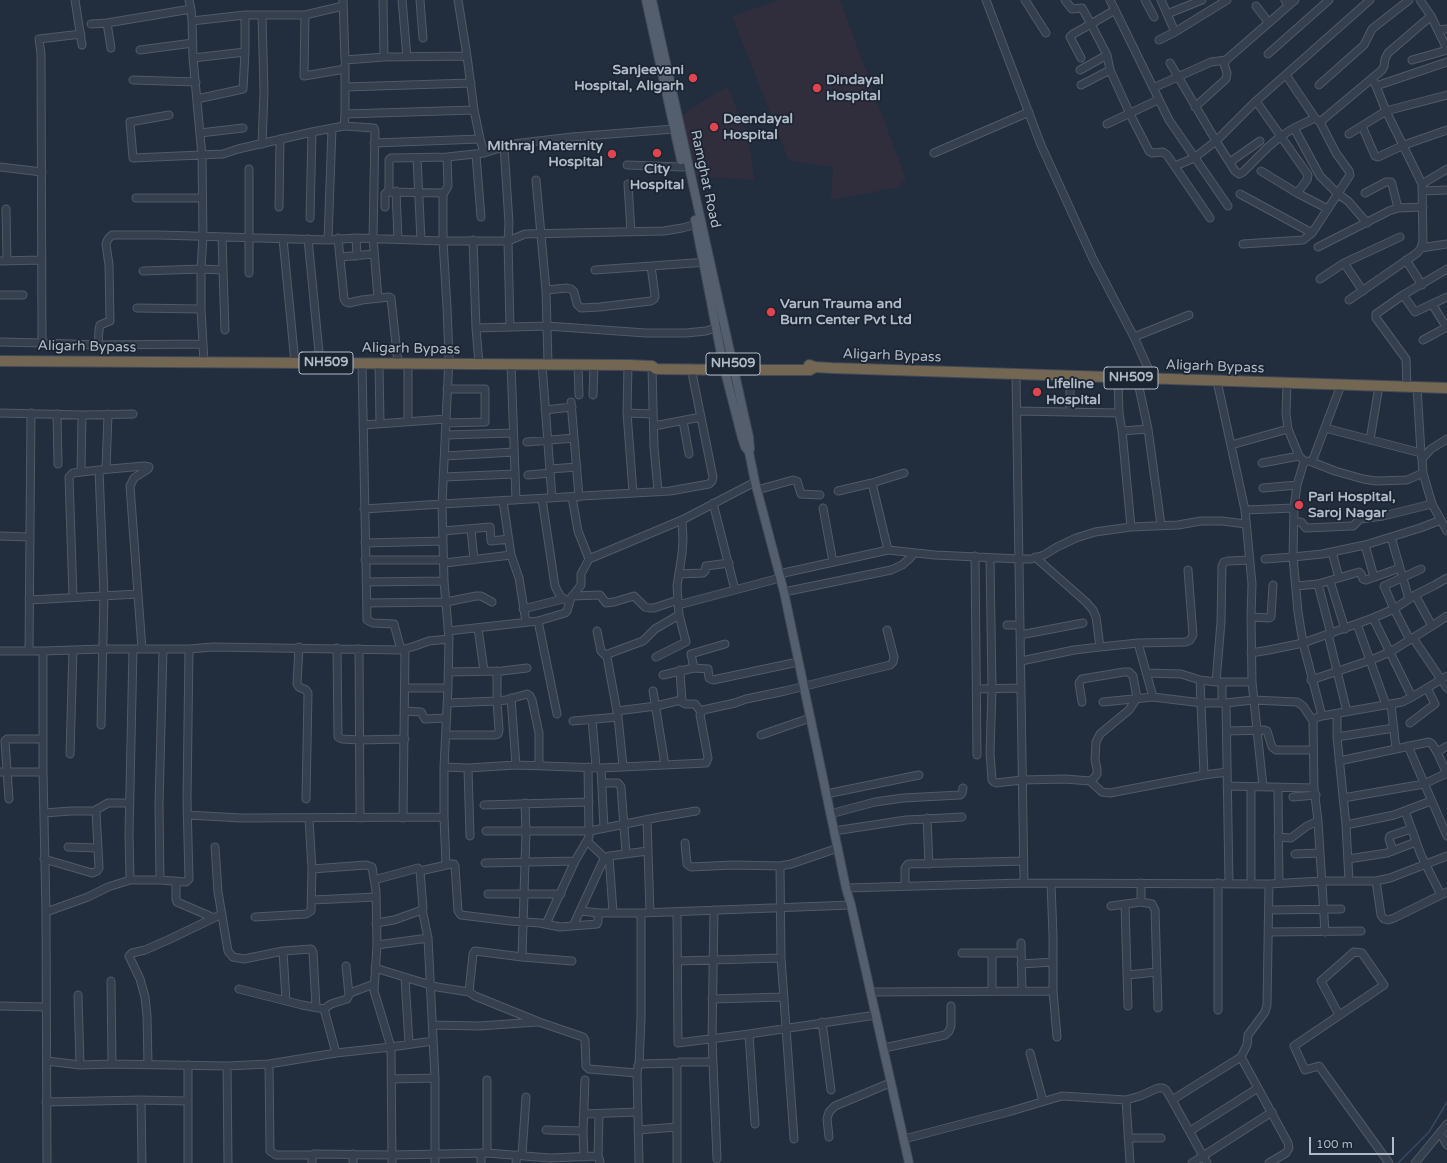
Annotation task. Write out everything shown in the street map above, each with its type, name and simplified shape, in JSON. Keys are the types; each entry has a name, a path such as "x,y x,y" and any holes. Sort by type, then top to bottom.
{"highway":[{"name":"Aligarh Bypass","path":"0,361 203,353 295,358 319,357 362,363 403,363 448,358 479,359 511,364 546,360 594,365 652,366 656,369 729,367"},
{"name":"Aligarh Bypass","path":"652,366 656,363 810,370 815,367 1447,388"}],"main road":[{"name":"Ramghat Road","path":"646,0 674,129 698,224"},
{"name":"Ramghat Road","path":"652,0 729,367 749,437 749,452 756,486 784,592 846,888 884,1048 890,1083 909,1163"}],"street":[{"path":"75,0 82,44"},
{"path":"0,342 98,346 203,353 201,308 203,237 202,156 196,99 191,9 189,0"},
{"path":"383,0 384,57"},
{"path":"402,0 407,57"},
{"path":"420,0 423,38"},
{"path":"458,0 474,110 484,153"},
{"path":"986,0 1042,145 1092,258 1134,337 1153,379"},
{"path":"1025,0 1046,33"},
{"path":"1065,0 1072,9 1082,8 1091,24 1107,55 1110,70 1130,114 1149,151 1154,154 1165,153 1210,218"},
{"path":"1110,0 1158,100 1173,127 1228,206"},
{"path":"1145,0 1154,17"},
{"path":"1161,0 1175,32"},
{"path":"1167,14 1202,0"},
{"path":"1159,40 1175,32 1227,0"},
{"path":"1153,88 1211,62 1226,60 1269,23 1286,3 1295,0"},
{"path":"1268,54 1330,0"},
{"path":"1175,166 1194,158 1216,141 1256,101 1370,0"},
{"path":"1319,85 1364,44 1372,29 1409,0"},
{"path":"1412,60 1447,50 1422,0"},
{"path":"192,21 245,15 305,15 343,3 345,60 344,126"},
{"path":"1256,6 1269,23"},
{"path":"91,24 107,23 191,9"},
{"path":"1081,58 1070,37 1115,10"},
{"path":"196,99 243,90 245,15"},
{"path":"262,15 264,92 262,144"},
{"path":"305,15 304,76 345,69"},
{"path":"1170,63 1216,141 1235,171 1239,174 1243,172 1281,136 1294,128 1318,120 1372,78 1384,66 1388,53 1431,16"},
{"path":"107,23 110,48"},
{"path":"1438,30 1447,29"},
{"path":"42,343 41,54 39,39 81,34"},
{"path":"140,50 193,43"},
{"path":"194,58 245,52"},
{"path":"1080,70 1107,55"},
{"path":"345,60 384,57 467,56"},
{"path":"1195,107 1226,79 1227,73 1224,64 1226,60"},
{"path":"1376,86 1447,62"},
{"path":"1081,85 1110,70"},
{"path":"1243,244 1303,240 1308,238 1350,175 1318,120 1286,74"},
{"path":"1348,300 1417,253 1423,242 1422,187 1372,78"},
{"path":"133,80 196,82"},
{"path":"345,87 471,83"},
{"path":"1348,134 1386,111 1447,95"},
{"path":"1107,124 1158,100"},
{"path":"1256,101 1308,175 1307,180 1297,193"},
{"path":"345,114 474,110"},
{"path":"934,153 1028,112"},
{"path":"169,115 130,122 133,158 223,154 238,149 332,128 344,126 374,128 373,238 378,298"},
{"path":"1362,126 1376,156 1378,157 1404,145 1447,130"},
{"path":"200,133 243,128"},
{"path":"328,240 332,128"},
{"path":"1294,128 1320,176 1338,194 1348,201 1367,223"},
{"path":"398,239 390,159 476,155 513,144 572,137 674,129"},
{"path":"310,218 312,132"},
{"path":"374,143 480,139"},
{"path":"279,207 280,140"},
{"path":"1230,162 1260,142"},
{"path":"504,146 509,223 510,327"},
{"path":"476,155 481,217"},
{"path":"446,865 444,767 449,635 444,581 445,561 442,504 448,358 443,241 444,193 448,186 447,157"},
{"path":"417,158 421,240"},
{"path":"627,165 683,167"},
{"path":"0,166 42,172"},
{"path":"249,169 249,273"},
{"path":"1422,187 1447,169"},
{"path":"1261,170 1297,193 1328,209"},
{"path":"536,180 546,290 546,410 552,498"},
{"path":"1365,192 1386,182 1391,182 1398,208"},
{"path":"628,184 631,232"},
{"path":"1422,187 1447,190"},
{"path":"385,207 385,194 392,191 444,193"},
{"path":"1240,194 1312,233"},
{"path":"136,198 202,198"},
{"path":"1318,247 1389,211 1398,208 1423,207"},
{"path":"6,209 3,261 41,260"},
{"path":"98,346 100,325 110,321 109,265 106,244 112,235 328,240 338,238 373,238 443,241 508,241 525,234 664,231 698,224"},
{"path":"222,237 225,330"},
{"path":"1320,278 1344,263 1400,237"},
{"path":"338,238 344,300 349,303 389,297 392,300 403,363 408,421"},
{"path":"356,238 357,256"},
{"path":"283,239 295,358"},
{"path":"308,239 319,357"},
{"path":"473,240 476,328 479,359"},
{"path":"1421,248 1447,244"},
{"path":"340,257 374,254"},
{"path":"1406,260 1422,285"},
{"path":"595,270 706,262"},
{"path":"1344,263 1363,291"},
{"path":"546,290 571,289 574,292 577,304 582,308 651,301 655,296 651,266"},
{"path":"143,271 201,269 223,270"},
{"path":"1447,269 1378,311 1375,316 1406,359 1412,387 1423,473 1432,504 1447,531"},
{"path":"0,295 23,295"},
{"path":"1403,295 1415,312 1447,297"},
{"path":"1423,340 1447,327 1432,304"},
{"path":"137,308 201,308"},
{"path":"1134,337 1189,315"},
{"path":"476,328 547,326 646,333 686,333 706,331 721,326"},
{"path":"362,363 367,620 373,623 394,624 403,649 406,688 404,818"},
{"path":"379,363 380,423"},
{"path":"511,364 516,500"},
{"path":"578,364 579,395"},
{"path":"593,395 594,365"},
{"path":"628,365 627,413 633,493"},
{"path":"652,366 654,447 658,491"},
{"path":"364,509 633,493 709,484 713,477 691,368"},
{"path":"1016,374 1024,883"},
{"path":"1070,376 1070,412"},
{"path":"1118,378 1118,413 1122,431 1131,527"},
{"path":"1138,378 1148,429 1161,525"},
{"path":"1217,381 1245,510 1252,584 1251,652 1253,700 1263,787"},
{"path":"1287,383 1286,414 1288,429 1299,456 1308,462 1363,479 1376,481 1407,480 1423,473"},
{"path":"1322,716 1311,680 1298,612 1293,557 1294,508 1297,485 1325,428 1341,385"},
{"path":"1370,440 1379,386"},
{"path":"363,425 408,421 485,422 485,389 447,389"},
{"path":"546,410 572,405 577,466 576,497 578,531 589,558"},
{"path":"1017,411 1118,413"},
{"path":"0,413 82,415 133,414"},
{"path":"28,650 31,413"},
{"path":"627,413 653,414"},
{"path":"57,414 58,464"},
{"path":"101,725 104,596 102,469 108,414"},
{"path":"80,471 82,415"},
{"path":"654,426 701,417"},
{"path":"683,420 689,454"},
{"path":"1325,428 1421,456"},
{"path":"1122,431 1148,429"},
{"path":"1231,445 1288,429"},
{"path":"445,435 513,433"},
{"path":"527,442 574,438"},
{"path":"1421,456 1431,449 1446,442"},
{"path":"444,456 514,452"},
{"path":"1262,463 1299,456"},
{"path":"73,597 69,477 73,473 80,471 144,466 149,467 134,478 130,486 142,649"},
{"path":"528,475 577,466"},
{"path":"838,490 904,473"},
{"path":"444,477 515,474"},
{"path":"0,651 189,649 213,647 403,649 478,628 538,621 565,613 569,608 568,599 581,585 581,574 589,558 682,520 713,503 756,486 793,480 797,481 801,494 820,495"},
{"path":"872,482 888,550"},
{"path":"1263,488 1297,485"},
{"path":"542,499 555,586 560,596 568,599"},
{"path":"504,501 511,555 519,578 526,622"},
{"path":"713,503 735,590"},
{"path":"1294,522 1301,522 1306,528 1353,526 1360,519 1383,516 1432,504"},
{"path":"823,508 833,562"},
{"path":"1245,510 1294,508"},
{"path":"682,520 683,539 677,586 678,603 679,615 694,668"},
{"path":"1265,559 1332,552 1391,537 1441,520"},
{"path":"523,609 568,599 600,595 606,603 632,596 645,607 654,608 735,590 779,576 888,550 914,553 1020,559 1044,555 1076,538 1095,532 1131,527 1202,521 1222,521 1246,524"},
{"path":"443,531 490,527 491,540 509,539"},
{"path":"471,529 474,560"},
{"path":"0,536 30,537"},
{"path":"1391,537 1400,568 1412,597 1432,626"},
{"path":"365,543 443,540"},
{"path":"1365,544 1374,577"},
{"path":"1332,552 1340,578"},
{"path":"784,592 891,570 902,565 914,553"},
{"path":"365,560 445,561 474,560 511,555"},
{"path":"975,556 977,755"},
{"path":"1036,557 1093,610 1096,617 1100,647"},
{"path":"990,558 992,689 990,753 992,780 996,783 1022,780 1065,779 1090,781 1102,792 1110,793 1227,772"},
{"path":"1229,883 1226,731 1224,703 1219,682 1222,566 1224,562 1228,561 1250,560"},
{"path":"679,574 703,573 705,572 706,566 729,564"},
{"path":"1296,586 1318,584 1359,572 1364,580 1400,568"},
{"path":"1420,569 1384,586 1394,609 1412,639 1444,678 1447,688"},
{"path":"1021,661 1074,650 1138,643 1186,642 1190,640 1193,635 1188,570"},
{"path":"1251,652 1270,650 1303,643 1345,629 1394,609 1412,597 1447,578"},
{"path":"366,582 444,581"},
{"path":"1330,581 1345,629"},
{"path":"1318,584 1347,712"},
{"path":"1251,617 1271,617 1273,585"},
{"path":"29,600 138,594"},
{"path":"367,603 446,602 476,596 486,598 492,602"},
{"path":"605,655 643,641 655,629 679,615"},
{"path":"1311,680 1390,652 1447,616"},
{"path":"1373,618 1412,697"},
{"path":"538,621 556,714"},
{"path":"1020,635 1083,623"},
{"path":"1357,624 1388,704 1394,728 1396,749"},
{"path":"1007,625 1020,625"},
{"path":"478,628 484,671"},
{"path":"701,712 703,710 890,665 893,662 894,657 887,630"},
{"path":"597,631 601,651 605,655 617,714 623,766"},
{"path":"656,658 686,642"},
{"path":"1138,643 1153,697"},
{"path":"691,654 725,644"},
{"path":"299,647 297,684 308,693 306,799"},
{"path":"337,648 338,737 342,739 359,740 405,739"},
{"path":"130,880 133,649"},
{"path":"160,880 159,798 163,649"},
{"path":"46,912 88,897 108,887 130,880 186,882 189,877 187,815 189,649"},
{"path":"359,649 360,818"},
{"path":"70,754 73,650"},
{"path":"43,651 47,1163"},
{"path":"663,675 694,668 708,669 709,678 711,680 715,680 798,662"},
{"path":"448,672 497,671 527,668"},
{"path":"680,670 681,700"},
{"path":"446,735 498,734 497,671"},
{"path":"1082,702 1079,683 1082,679 1124,672 1129,672 1133,676 1137,698 1129,710 1100,734 1096,742 1095,760 1097,774 1090,781"},
{"path":"1146,673 1181,674 1200,680 1219,682 1252,682"},
{"path":"1313,721 1315,718 1322,716 1402,702 1444,678"},
{"path":"1200,680 1204,775"},
{"path":"406,688 448,688"},
{"path":"976,689 1021,688"},
{"path":"1410,723 1435,704 1427,688"},
{"path":"653,691 665,765"},
{"path":"447,703 497,701 524,694 530,696 539,733 539,765"},
{"path":"1103,702 1153,697 1202,703 1224,703 1253,700 1297,702 1303,706 1313,721 1315,791 1325,932"},
{"path":"511,698 516,765"},
{"path":"444,767 468,768 539,765 599,768 703,764 708,761 700,715 701,712 695,704 683,703 681,700 592,719 573,721"},
{"path":"405,711 421,712 426,719 446,718"},
{"path":"1337,714 1337,738 1346,825 1349,881"},
{"path":"761,735 810,718"},
{"path":"592,719 602,783 604,828"},
{"path":"1337,738 1394,728"},
{"path":"1226,731 1264,730 1267,731 1272,747 1276,750 1313,750"},
{"path":"9,799 4,772 6,740 43,739"},
{"path":"1339,761 1429,742 1437,752 1447,774 1424,784 1343,798"},
{"path":"1408,746 1447,836"},
{"path":"1437,752 1447,746"},
{"path":"546,924 575,861 587,842 590,831 588,767"},
{"path":"468,768 470,836"},
{"path":"4,772 43,772"},
{"path":"826,794 919,775"},
{"path":"602,783 620,784 626,853"},
{"path":"1227,786 1315,791"},
{"path":"1251,787 1251,883"},
{"path":"830,814 875,802 903,798 960,795 963,788"},
{"path":"1278,788 1279,883"},
{"path":"1293,797 1315,791"},
{"path":"1346,825 1394,815 1431,801"},
{"path":"484,805 589,802"},
{"path":"44,813 96,811 104,804 108,803 130,803"},
{"path":"522,957 526,832 525,803"},
{"path":"44,859 94,873 97,871 99,868 96,811"},
{"path":"486,831 590,831 647,819 696,811"},
{"path":"1376,881 1381,915 1384,919 1388,920 1444,893 1426,865 1405,811"},
{"path":"187,815 241,818 444,817"},
{"path":"834,831 887,822 927,818 962,817"},
{"path":"256,917 309,913 312,900 312,869 309,818"},
{"path":"927,818 929,864"},
{"path":"647,819 650,912"},
{"path":"1278,837 1291,838 1307,826 1318,821"},
{"path":"1393,851 1389,838 1390,836 1411,829"},
{"path":"587,842 607,857 613,912"},
{"path":"1348,859 1393,851 1416,842"},
{"path":"685,843 687,864 691,867 733,865 780,866 791,864 838,848"},
{"path":"68,847 97,848"},
{"path":"215,847 218,892 228,951 233,957 244,959 283,951 312,950 316,1007"},
{"path":"607,857 626,853 648,851"},
{"path":"1295,854 1320,853"},
{"path":"846,888 1024,883 1268,884 1322,881 1376,881 1390,878 1447,856"},
{"path":"573,926 607,857"},
{"path":"485,863 575,861"},
{"path":"905,886 906,866 1024,861"},
{"path":"374,880 418,868 420,871 452,864 455,866 458,911 460,914 560,927 597,924 598,913"},
{"path":"312,869 369,865 373,869 376,897 377,945 374,984 375,996 391,1047 392,1163"},
{"path":"780,866 781,958 794,1139"},
{"path":"420,871 422,910 428,938 433,1025 435,1078 435,1163"},
{"path":"176,881 177,902 214,918"},
{"path":"1051,883 1053,991 1057,1037"},
{"path":"1141,883 1141,902"},
{"path":"1218,883 1218,1010"},
{"path":"1172,1100 1241,1057 1247,1045 1248,1035 1265,1012 1267,1005 1269,932 1268,884"},
{"path":"488,894 561,894"},
{"path":"312,900 376,897"},
{"path":"1111,906 1141,902 1152,904 1155,910 1158,1008"},
{"path":"1125,904 1128,1006"},
{"path":"580,911 598,913 640,913 851,905"},
{"path":"1269,910 1341,909"},
{"path":"376,924 394,920 422,910"},
{"path":"714,910 712,1039 716,1159"},
{"path":"677,912 678,1042 680,1043 749,1034 876,1015"},
{"path":"639,1163 637,1074 639,1065 641,1018 640,913"},
{"path":"148,1064 145,997 140,979 129,956 132,953 145,950 164,942 222,914"},
{"path":"1269,932 1361,931"},
{"path":"377,945 428,938"},
{"path":"1021,942 1022,991"},
{"path":"283,951 286,1001"},
{"path":"469,992 473,954 475,951 572,961"},
{"path":"1339,1015 1321,981 1354,952 1362,953 1384,985 1294,1046 1305,1070 1319,1066 1389,1163"},
{"path":"962,953 1021,953"},
{"path":"992,953 992,991"},
{"path":"677,961 781,958"},
{"path":"1021,964 1053,962"},
{"path":"239,989 324,1009 331,1004 347,999 350,993 346,966"},
{"path":"375,968 430,985 469,992 475,996 539,1022 583,1037 585,1040 586,1066 589,1069 637,1074"},
{"path":"1127,975 1157,972"},
{"path":"405,978 409,1044"},
{"path":"111,981 112,1064"},
{"path":"350,993 374,984"},
{"path":"870,992 1053,991"},
{"path":"78,995 80,1065"},
{"path":"712,999 784,997"},
{"path":"0,1006 46,1007"},
{"path":"884,1048 945,1035 951,1026 951,1006"},
{"path":"324,1009 336,1053"},
{"path":"433,1025 479,1026 539,1022"},
{"path":"822,1022 831,1090"},
{"path":"749,1034 755,1124"},
{"path":"47,1061 80,1065 148,1064 227,1066 269,1064 336,1053 433,1041"},
{"path":"1030,1053 1043,1101"},
{"path":"1241,1057 1288,1144 1289,1148 1286,1153 1269,1163"},
{"path":"639,1065 713,1062"},
{"path":"677,1163 677,1067 679,1063"},
{"path":"269,1064 270,1151 276,1155 484,1153 519,1155 550,1160 584,1157 599,1160 599,1114"},
{"path":"188,1065 188,1163"},
{"path":"227,1066 228,1163"},
{"path":"391,1079 435,1078"},
{"path":"481,1163 484,1153 488,1080"},
{"path":"584,1157 583,1131 585,1080"},
{"path":"829,1137 827,1119 829,1112 835,1106 890,1083"},
{"path":"904,1139 1062,1096 1126,1100 1158,1088 1163,1088 1172,1100 1205,1160"},
{"path":"1190,1131 1258,1088"},
{"path":"516,1163 519,1155 526,1097"},
{"path":"46,1102 141,1100 187,1102"},
{"path":"141,1100 142,1163"},
{"path":"1126,1100 1130,1163"},
{"path":"584,1114 638,1112"},
{"path":"1192,1163 1205,1160 1272,1112"},
{"path":"1415,1163 1447,1124"},
{"path":"638,1130 677,1128"},
{"path":"546,1130 583,1131"},
{"path":"1440,1133 1447,1145"},
{"path":"1128,1138 1161,1138"},
{"path":"353,1154 353,1163"},
{"path":"312,1155 312,1163"}],"shaded area":[{"name":"Dindayal Hospital","path":"780,0 840,0 906,180 896,188 831,200 833,167 789,161 732,16"},
{"name":"Deendayal Hospital","path":"727,86 749,138 754,180 696,176 682,115"}],"waterway":[{"path":"1398,1163 1429,1132 1447,1102"}],"place":[{"name":"Sanjeevani Hospital, Aligarh","path":"693,78"},
{"name":"Dindayal Hospital","path":"817,88"},
{"name":"Deendayal Hospital","path":"714,127"},
{"name":"City Hospital","path":"657,153"},
{"name":"Mithraj Maternity Hospital","path":"612,154"},
{"name":"Varun Trauma and Burn Center Pvt Ltd","path":"771,312"},
{"name":"Lifeline Hospital","path":"1037,392"},
{"name":"Pari Hospital, Saroj Nagar","path":"1299,505"}]}
